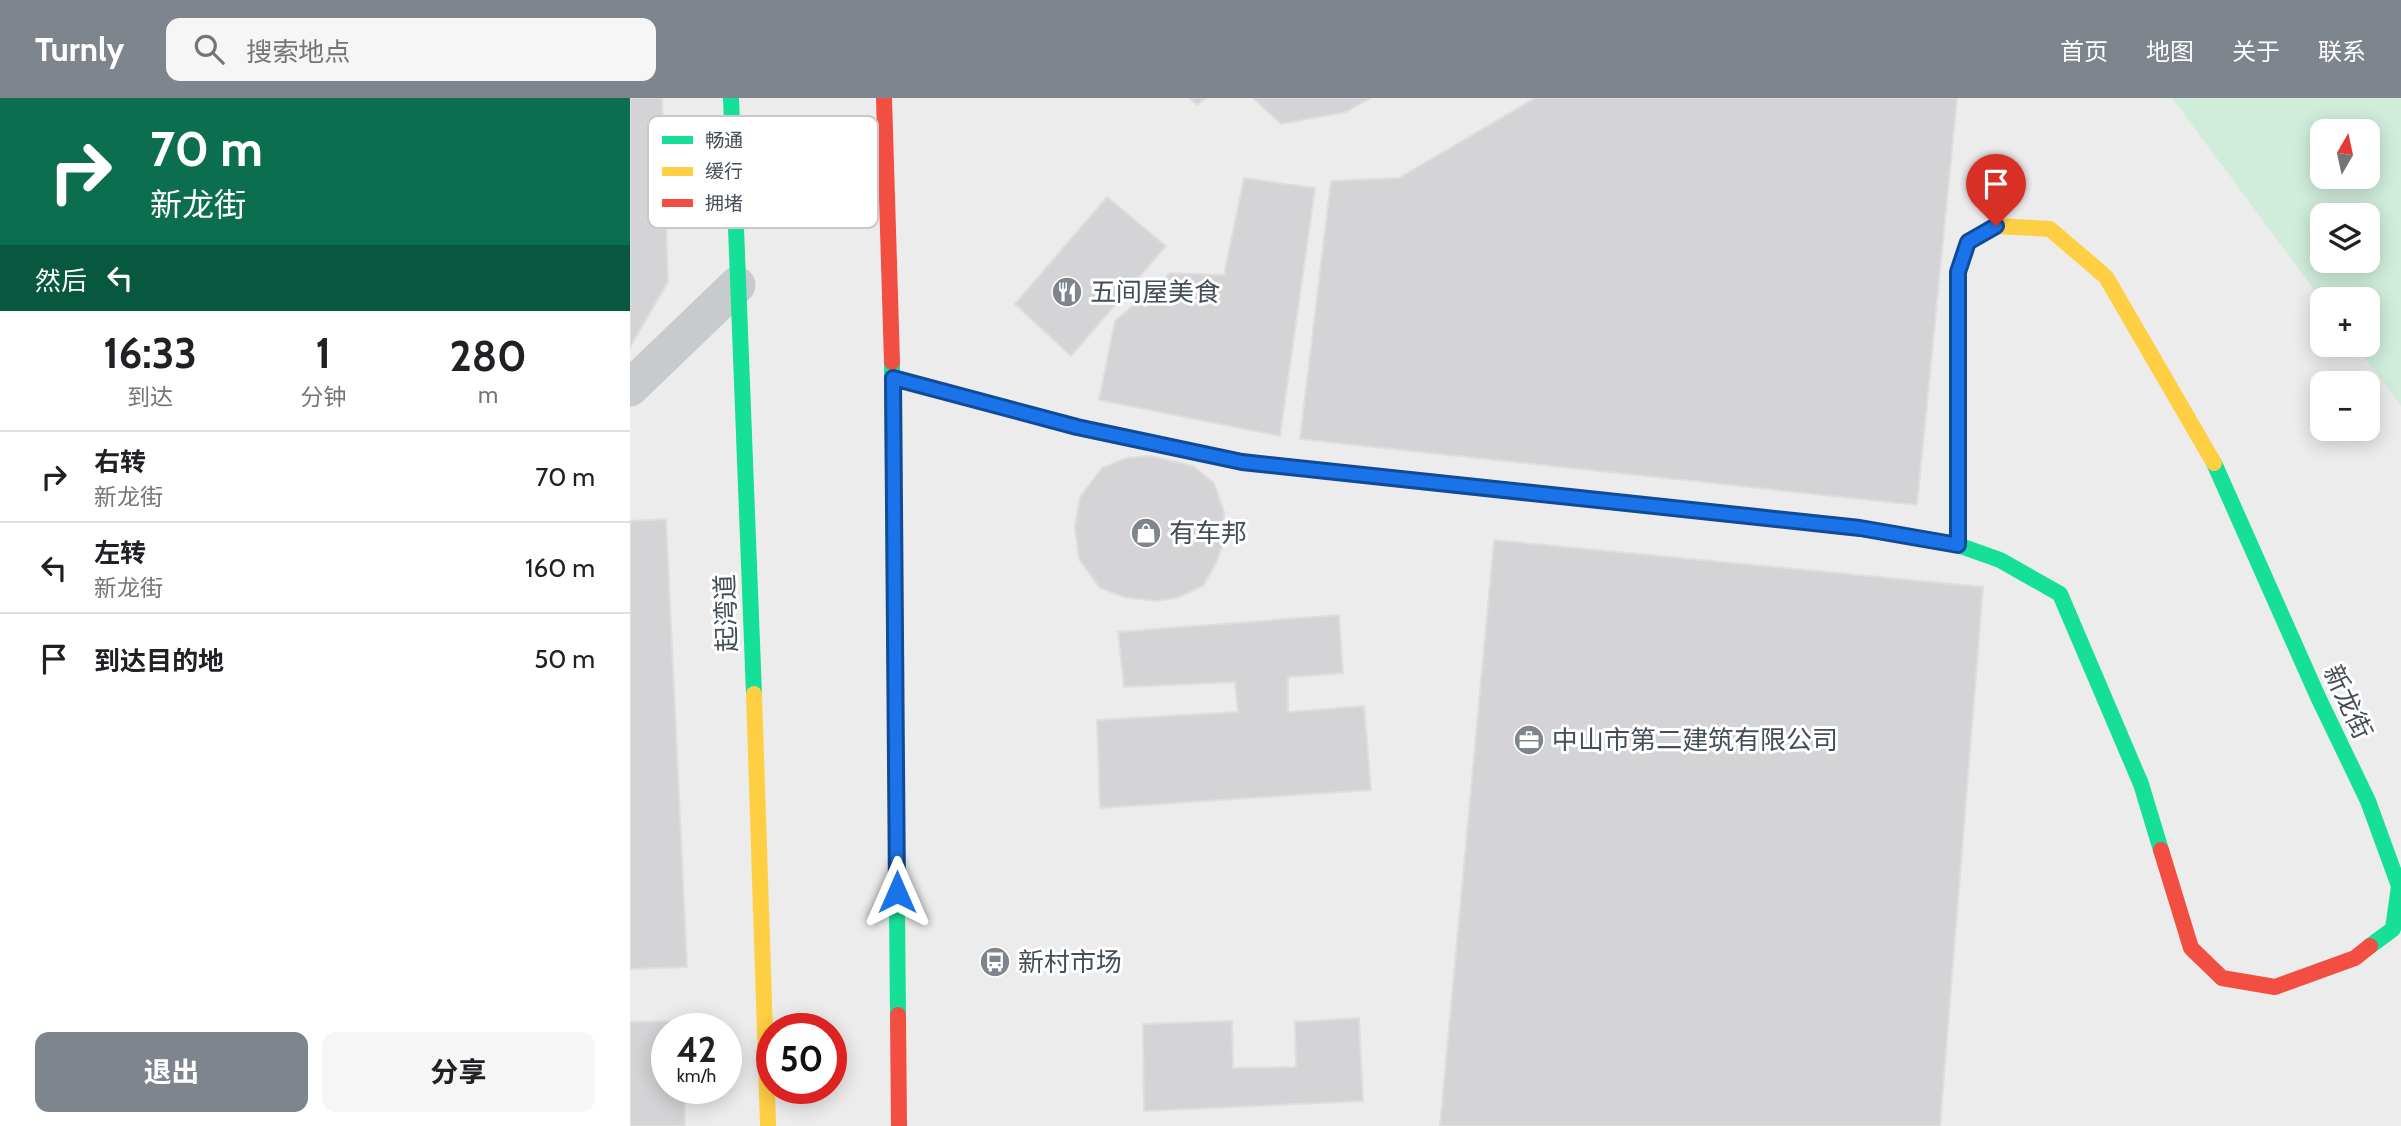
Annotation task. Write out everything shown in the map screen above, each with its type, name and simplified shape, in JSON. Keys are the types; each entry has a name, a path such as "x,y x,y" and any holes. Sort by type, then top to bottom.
{"street":[{"name":"起湾道","path":"731,98 732,116"},
{"path":"884,98 893,378 899,1126"},
{"name":"新龙街","path":"893,378 1088,429 1242,462 1860,528 1958,545 2000,561 2060,594 2141,783 2191,947 2222,978 2275,986 2355,958 2393,929 2399,886 2368,801 2318,697 2209,452 2106,277 2050,229 1996,226 1968,242 1958,272 1958,545"},
{"name":"起湾道","path":"735,228 768,1126"},
{"path":"630,388 737,285"}],"green space":[{"path":"2172,98 2401,98 2401,406 2380,378 2380,371 2375,371 2364,357 2380,357 2380,287 2312,287"}],"building":[{"path":"630,98 662,98 663,116 648,116 648,228 666,228 668,282 630,347"},
{"path":"1189,98 1206,98 1197,105"},
{"path":"1253,98 1370,98 1346,112 1281,124"},
{"path":"1535,98 1957,98 1917,505 1300,439 1331,181 1399,178"},
{"path":"1244,178 1315,188 1280,436 1099,400 1115,321 1170,273 1224,275"},
{"path":"1107,197 1166,246 1071,356 1015,304"},
{"path":"1151,456 1193,466 1214,483 1224,512 1224,541 1217,561 1203,586 1177,598 1154,601 1124,597 1100,588 1079,559 1075,527 1080,497 1102,468 1126,458"},
{"path":"666,519 687,967 630,969 630,521"},
{"path":"1494,540 1983,587 1940,1126 1440,1126"},
{"path":"1339,615 1343,673 1288,677 1288,712 1364,706 1371,790 1100,808 1097,720 1238,712 1235,682 1124,687 1118,632"},
{"path":"1359,1018 1363,1101 1144,1111 1143,1024 1232,1021 1233,1068 1296,1067 1295,1022"},
{"path":"630,1022 651,1022 651,1104 684,1104 685,1126 630,1126"}],"traffic: fast":[{"path":"731,98 732,116"},
{"path":"736,228 754,694"},
{"path":"892,362 898,1015"},
{"path":"1437,483 1860,528 1958,545 1958,437"},
{"path":"2214,463 2318,697 2368,801 2399,886 2393,929 2370,946"},
{"path":"1958,545 2000,560 2060,594 2141,784 2161,850"}],"traffic: slow":[{"path":"1958,437 1957,273 1968,241 1996,226 2050,229 2106,277 2214,463"},
{"path":"893,378 1077,427 1242,462 1437,483"},
{"path":"754,694 768,1126"}],"traffic: jam":[{"path":"884,98 892,362"},
{"path":"2161,850 2191,948 2222,978 2275,987 2355,958 2370,946"},
{"path":"898,1015 899,1126"}],"place":[{"name":"五间屋美食","path":"1067,292"},
{"name":"有车邦","path":"1146,533"},
{"name":"中山市第二建筑有限公司","path":"1529,740"},
{"name":"新村市场","path":"995,962"}],"route":[{"path":"897,892 893,378 1077,427 1242,462 1860,528 1958,545 1958,272 1968,242 1996,226"}]}
